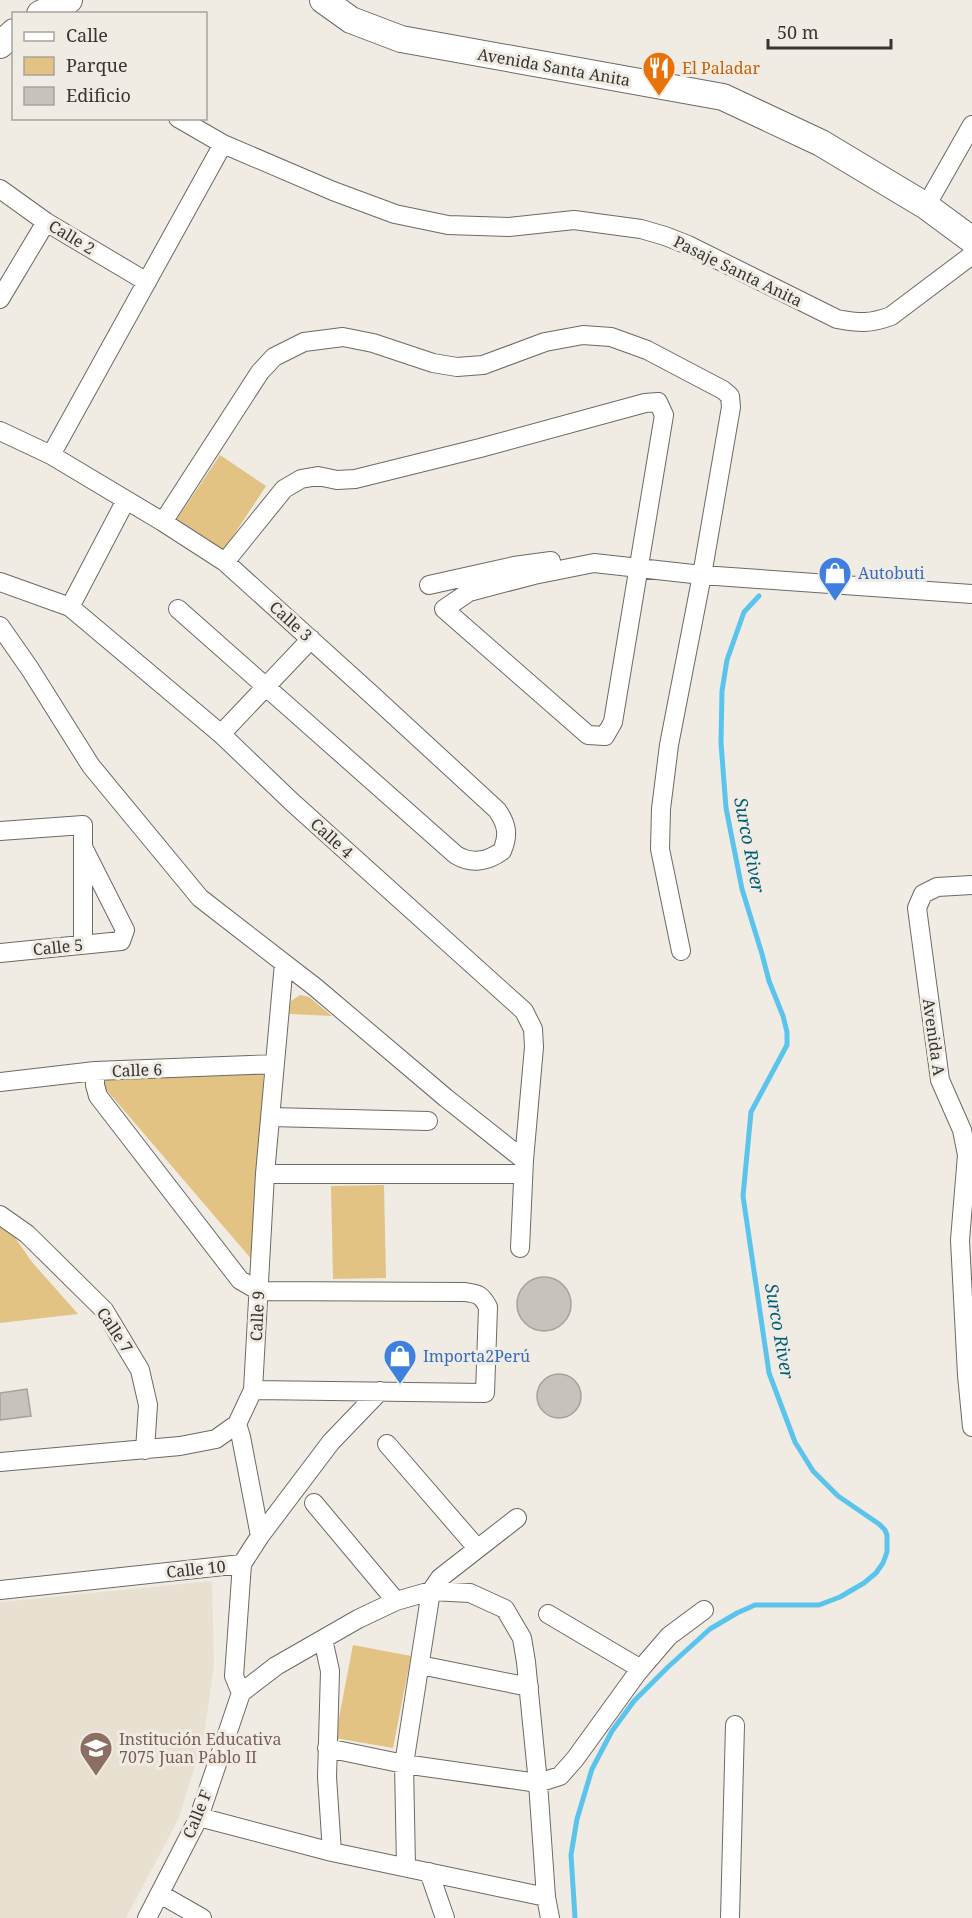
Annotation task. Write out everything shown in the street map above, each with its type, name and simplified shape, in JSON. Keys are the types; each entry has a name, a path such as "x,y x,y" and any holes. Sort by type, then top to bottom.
{"street":[{"path":"44,12 68,0"},
{"name":"Avenida Santa Anita","path":"323,0 351,20 401,39 723,97 821,143 926,206 972,240"},
{"path":"0,45 12,34"},
{"name":"Pasaje Santa Anita","path":"181,120 223,144 333,191 395,214 448,225 509,227 574,220 641,229 665,236 688,245 837,319 875,322 891,316 972,255"},
{"path":"926,206 972,125"},
{"path":"51,455 223,144"},
{"name":"Calle 2","path":"0,189 46,222 147,282"},
{"path":"0,299 46,222"},
{"path":"163,522 260,372 274,357 304,342 343,337 373,343 433,363 457,367 483,365 546,342 583,335 611,337 678,365 723,390 730,396 731,407 702,576 669,745 661,809 660,849 681,951"},
{"path":"225,562 284,489 301,478 318,476 337,480 355,478 480,448 645,403 658,402 664,415 613,723 604,736 588,735 444,609 469,592 534,575 594,563"},
{"name":"Calle 3","path":"0,431 51,455 225,562 497,810 504,819 507,835 502,851 479,861 462,859 456,855 265,686"},
{"path":"70,606 126,500"},
{"path":"429,585 514,566 571,558 594,563 702,576 972,594"},
{"name":"Calle 4","path":"0,582 70,606 220,734 524,1011 533,1029 534,1047 520,1248"},
{"path":"178,609 265,686"},
{"path":"0,626 92,766 200,898 315,987 524,1167"},
{"path":"220,734 311,639"},
{"path":"0,831 83,825 83,944"},
{"name":"Calle 5","path":"0,952 121,941 125,930 83,847"},
{"name":"Avenida A","path":"972,885 937,887 922,894 917,908 940,1080 967,1130 968,1155 960,1240 972,1427"},
{"name":"Calle 9","path":"237,1424 253,1389 265,1174 284,963"},
{"name":"Calle 6","path":"0,1082 95,1071 275,1064"},
{"path":"95,1071 98,1096 240,1280 259,1291 464,1292 477,1294 483,1298 488,1307 485,1393 253,1389"},
{"path":"271,1117 428,1121"},
{"path":"265,1174 524,1167"},
{"name":"Calle 7","path":"0,1215 27,1234 104,1310 140,1370 148,1405 145,1450"},
{"name":"Calle 10","path":"0,1590 242,1564 260,1536 331,1442 380,1391"},
{"path":"0,1462 180,1446 216,1439 237,1424 260,1536"},
{"path":"387,1444 477,1548"},
{"path":"314,1503 396,1601"},
{"path":"406,1866 404,1764 431,1590 440,1578 517,1518"},
{"path":"242,1564 234,1676 241,1693 276,1666 358,1619 396,1601 431,1590 470,1593 505,1609 522,1638 529,1687 546,1897 550,1918"},
{"path":"327,1748 404,1764 538,1783 560,1776 575,1759 640,1669 669,1636 704,1610"},
{"path":"548,1614 640,1669"},
{"path":"323,1639 330,1671 327,1777 332,1852"},
{"path":"420,1665 529,1687"},
{"name":"Calle F","path":"147,1918 199,1817 241,1693"},
{"path":"730,1918 735,1725"},
{"path":"199,1817 332,1852 546,1897"},
{"path":"429,1872 444,1918"},
{"path":"160,1894 202,1918"}],"shaded area":[{"name":"Institución Educativa 7075 Juan Pablo II","path":"212,1581 214,1665 204,1736 179,1818 126,1918 0,1918 0,1602"}],"green space":[{"path":"220,455 266,486 224,550 177,519"},
{"path":"300,995 309,997 332,1016 289,1014 291,1001"},
{"path":"264,1069 253,1261 98,1080"},
{"path":"384,1185 386,1278 333,1279 331,1186"},
{"path":"0,1223 9,1229 32,1262 78,1314 0,1323"},
{"path":"353,1645 411,1656 393,1748 335,1738"}],"building":[{"path":"539,1277 549,1277 563,1285 569,1294 571,1304 569,1314 563,1323 549,1331 539,1331 522,1319 517,1309 517,1299 529,1282"},
{"path":"559,1374 568,1375 575,1380 580,1387 580,1405 575,1412 568,1417 559,1418 550,1417 543,1412 538,1405 537,1396 538,1387 543,1380 550,1375"},
{"path":"27,1389 31,1416 0,1420 0,1393"}],"waterway":[{"name":"Surco River","path":"575,1918 571,1855 577,1819 592,1769 612,1731 634,1701 710,1629 737,1613 755,1605 819,1605 840,1597 876,1573 887,1552 885,1530 838,1496 813,1471 795,1442 769,1373 743,1196 751,1112 787,1045 783,1016 769,981 742,889 726,808 721,743 722,691 727,660 744,612 759,596"}],"place":[{"name":"El Paladar","path":"659,97"},
{"name":"Autobuti","path":"835,602"},
{"name":"Importa2Perú","path":"400,1385"},
{"name":"Institución Educativa 7075 Juan Pablo II","path":"96,1777"}]}
